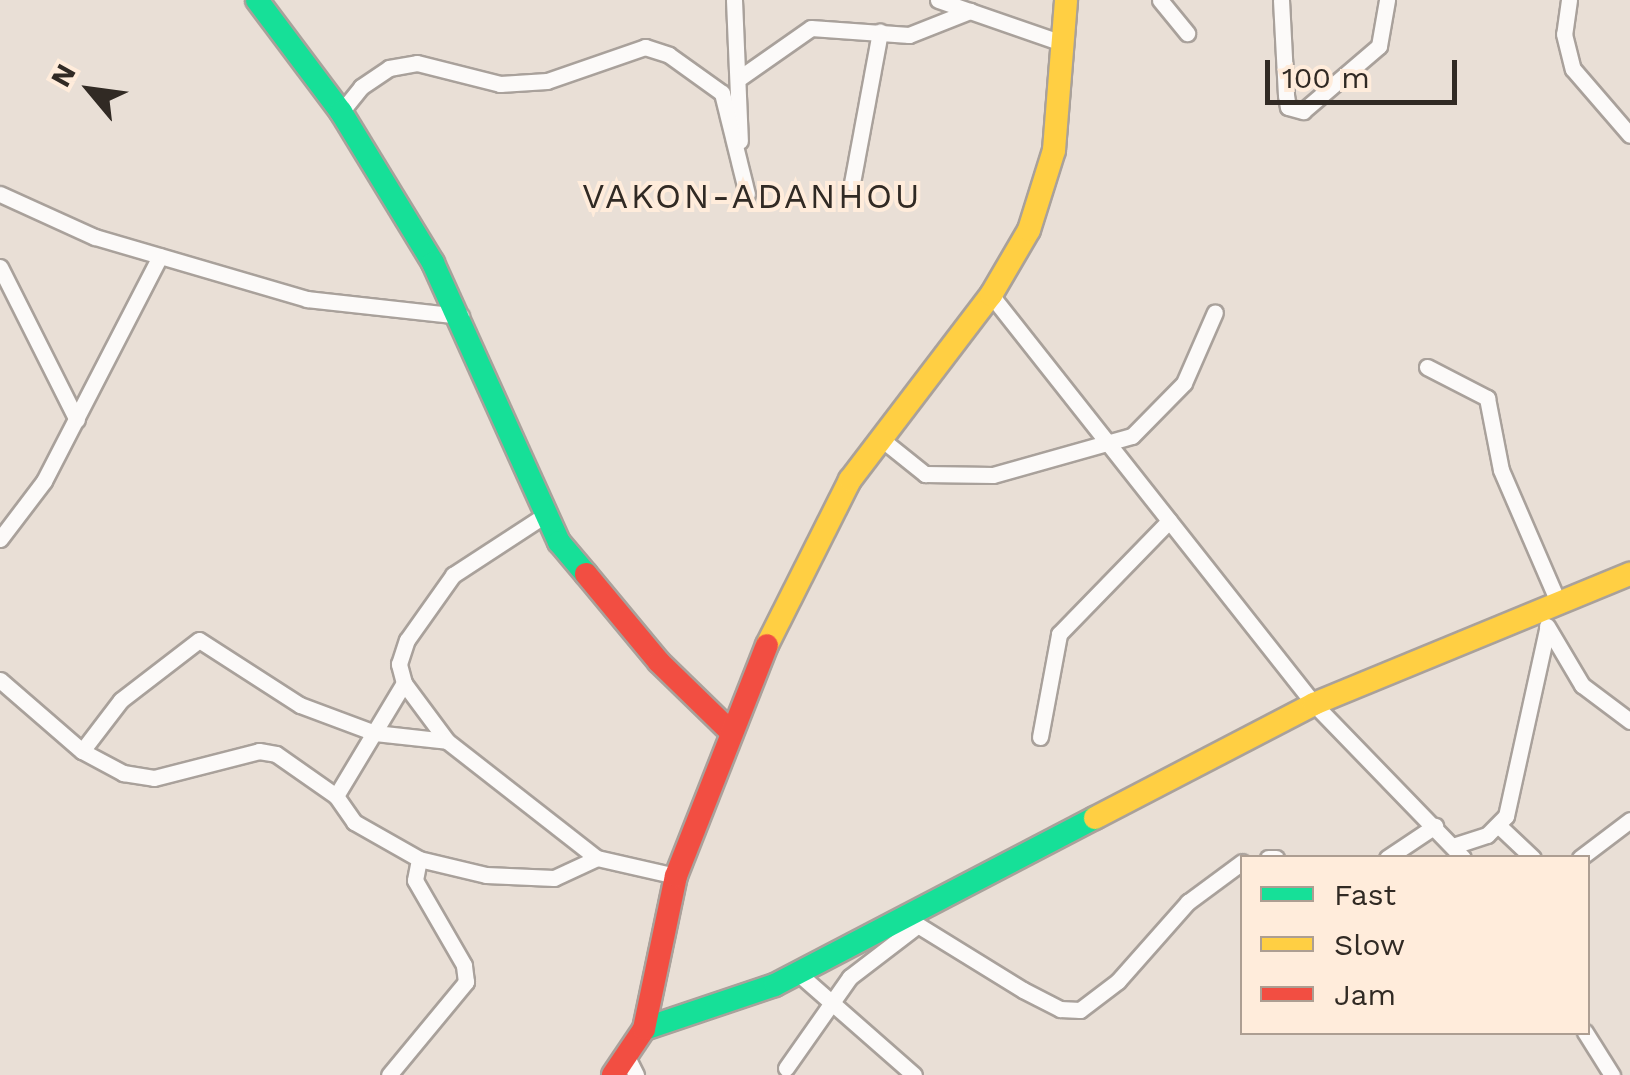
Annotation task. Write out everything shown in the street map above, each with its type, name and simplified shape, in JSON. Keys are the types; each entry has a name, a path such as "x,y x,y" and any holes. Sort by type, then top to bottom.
{"main road":[{"path":"256,0 341,112 462,316 545,515 600,596 728,729"},
{"path":"625,1069 644,1028 676,876 728,729 792,584 880,438 992,294 1042,194 1054,150 1066,0"},
{"path":"644,1028 799,974 911,924 1314,704 1550,613 1630,574"}],"street":[{"path":"734,0 741,77 739,145 747,194"},
{"path":"938,0 1062,43"},
{"path":"1160,0 1187,34"},
{"path":"1281,0 1288,107 1303,111 1380,46 1387,0"},
{"path":"1569,0 1564,34 1574,70 1630,135"},
{"path":"741,77 811,28 909,34 970,11"},
{"path":"852,183 880,32"},
{"path":"341,112 361,87 389,68 416,63 500,84 547,81 645,47 712,82 739,145"},
{"path":"0,194 95,236 328,304 462,316"},
{"path":"0,538 29,504 78,420 160,256"},
{"path":"0,266 78,420"},
{"path":"992,294 1314,704 1458,852 1506,816 1527,696 1550,613"},
{"path":"880,438 926,474 993,476 1108,443 1147,427 1184,383 1215,312"},
{"path":"1427,367 1487,398 1500,470 1550,613 1582,685 1630,721"},
{"path":"545,515 453,575 422,611 399,664 404,682 447,741 598,858 676,876"},
{"path":"1040,736 1059,634 1098,586 1169,522"},
{"path":"82,752 122,700 200,640 300,705 375,733 447,741"},
{"path":"0,680 82,752 123,773 154,778 258,751 276,754 336,796 354,822 419,859 486,875 554,878 598,858"},
{"path":"336,796 404,682"},
{"path":"1584,855 1630,820"},
{"path":"1498,825 1530,855"},
{"path":"1392,855 1435,826"},
{"path":"389,1075 466,982 464,966 414,880 419,859"},
{"path":"786,1068 830,1002 862,966 911,924 1060,1010 1080,1010 1118,981 1188,902 1240,863"},
{"path":"799,974 914,1075"},
{"path":"1587,1035 1612,1075"}],"traffic: fast":[{"path":"257,0 341,112 433,263 559,542 586,574"},
{"path":"644,1029 775,985 1095,818"}],"traffic: slow":[{"path":"767,645 850,480 991,295 1029,230 1054,150 1066,0"},
{"path":"1095,818 1314,704 1630,574"}],"traffic: jam":[{"path":"586,574 659,662 728,729"},
{"path":"613,1075 644,1029 676,876 767,645"}],"district":[{"name":"VAKON-ADANHOU","path":"752,196"}]}
